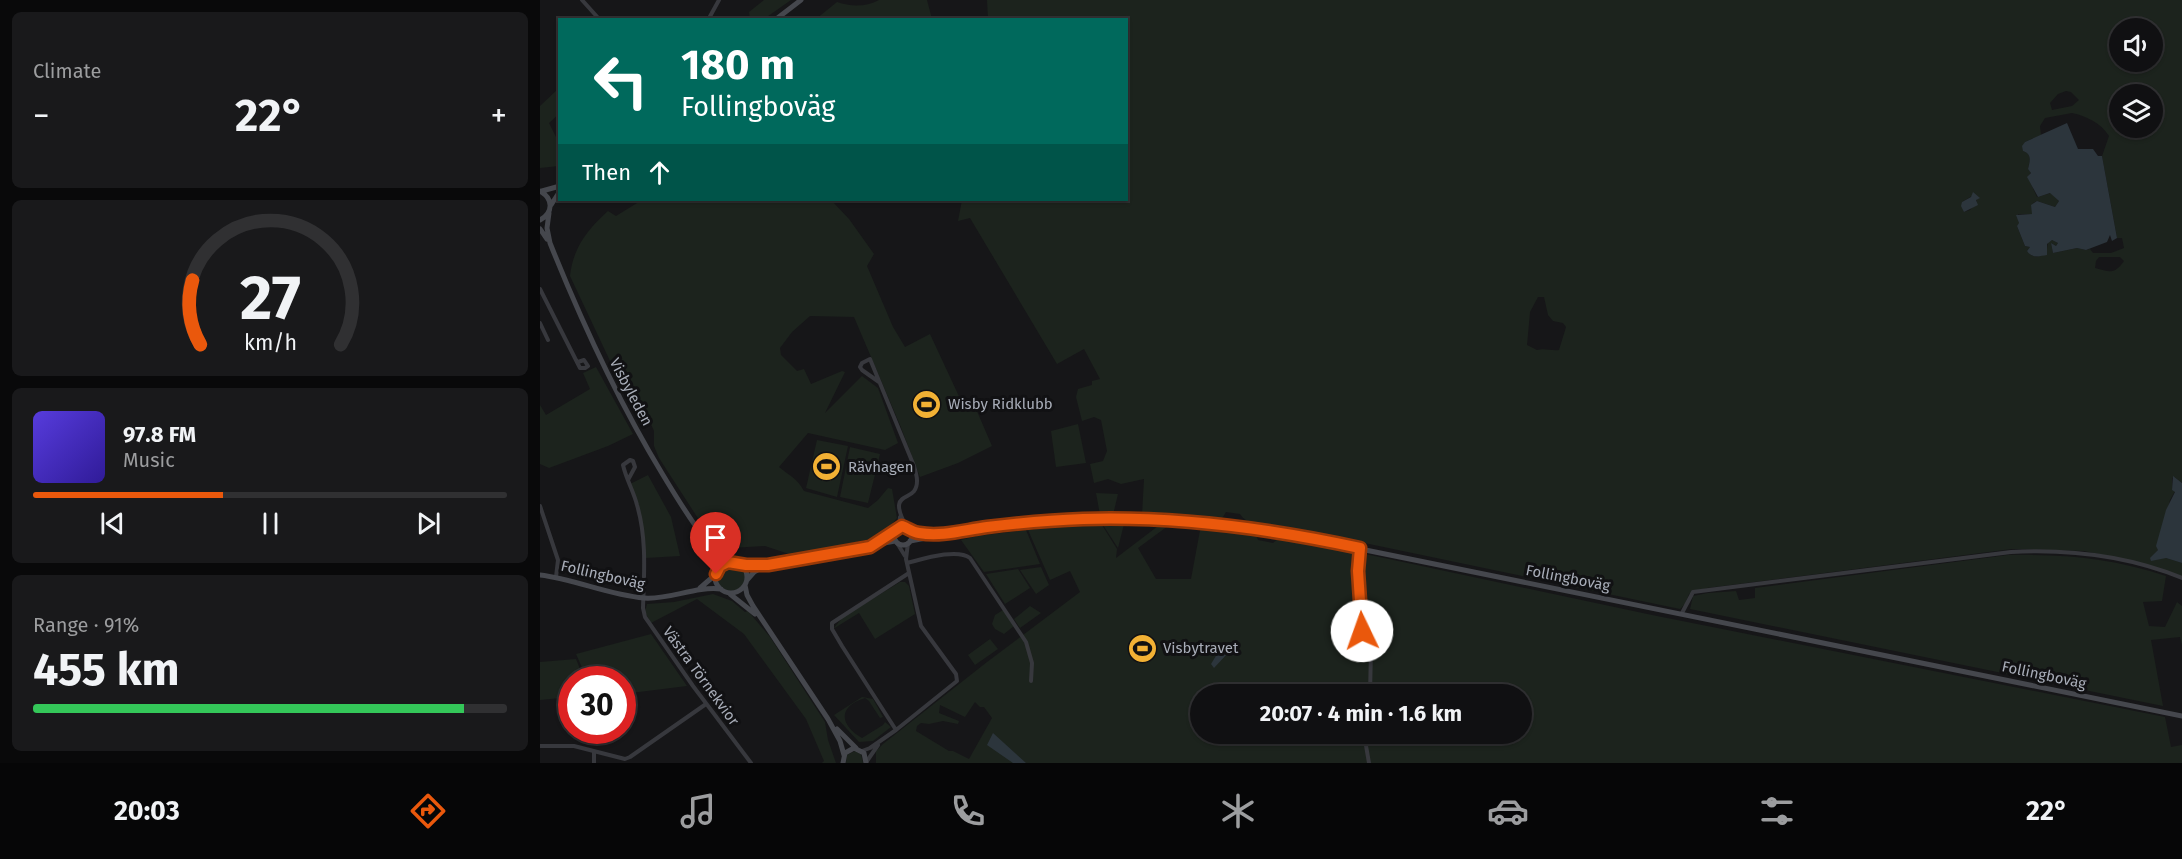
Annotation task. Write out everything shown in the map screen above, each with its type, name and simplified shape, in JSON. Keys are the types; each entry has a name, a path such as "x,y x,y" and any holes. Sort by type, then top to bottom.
{"main road":[{"path":"778,18 801,0"},
{"path":"540,191 558,186"},
{"path":"540,191 547,196 550,210"},
{"path":"540,220 550,210 558,194"},
{"name":"Visbyleden","path":"550,210 547,228 550,243 588,335 625,408 683,507 709,544 715,558 716,573"},
{"name":"Visbyleden","path":"540,229 550,243"},
{"name":"Follingboväg","path":"909,542 984,527 1060,520 1172,519 1274,530 2182,716"},
{"path":"896,529 896,542"},
{"path":"764,623 745,604 721,590 717,584 716,573 724,563 768,565 870,547 896,542 902,545 909,542 912,537 908,529 896,529 870,547"},
{"name":"Follingboväg","path":"908,529 920,533 944,534"},
{"name":"Visbyleden","path":"709,544 737,563"},
{"path":"737,563 745,570 750,600 764,623 828,718 845,738 860,750 866,762"},
{"path":"729,593 738,591 754,572 768,565"},
{"name":"Follingboväg","path":"696,591 708,583 716,573"},
{"name":"Follingboväg","path":"540,574 643,598 721,590"},
{"path":"828,718 840,741 843,760"},
{"path":"843,760 849,750 860,750"}],"street":[{"path":"582,0 598,18"},
{"path":"709,18 719,0"},
{"path":"540,289 578,362"},
{"path":"540,323 548,340"},
{"path":"879,382 862,370 860,367 862,363 870,359 904,440 917,479 914,491 898,503 900,516 908,529"},
{"name":"Västra Törnekvior","path":"628,480 635,467 633,461 630,460 623,465 628,480 637,505 645,549 643,610 646,620 750,763"},
{"path":"540,506 558,560 556,577"},
{"path":"896,529 900,516"},
{"path":"896,542 907,561"},
{"path":"860,750 870,748 883,740 957,681 956,674 921,626 907,561 909,542"},
{"path":"1360,548 1358,571 1360,617 1363,636 1371,650 1370,684"},
{"path":"1683,613 1693,592 2012,552 2058,551 2095,555 2150,566 2182,578"},
{"path":"907,561 952,554 963,554 970,558 1026,642 1032,663 1031,681"},
{"path":"896,730 831,626 836,619 909,573"},
{"path":"540,746 574,746 620,759 630,757 706,704"},
{"path":"866,762 883,740"},
{"path":"1366,744 1369,763"},
{"path":"594,752 594,763"}],"shaded area":[{"path":"764,0 791,0 765,18 750,18 749,12"},
{"path":"879,0 927,0 932,18 876,18 873,16 870,18 817,18 837,2 858,6"},
{"path":"987,0 2182,0 2182,483 2172,478 2172,490 2175,491 2170,500 2158,550 2152,557 2182,563 2182,577 2137,562 2084,551 2012,549 1707,588 1689,594 1680,609 1283,526 1253,523 1240,514 1226,512 1221,520 1188,516 1142,515 1144,479 1121,484 1108,479 1094,483 1090,464 1103,461 1107,451 1101,420 1094,417 1082,421 1076,397 1078,389 1092,385 1092,381 1100,379 1084,349 1057,364 970,218 958,221 962,201 1128,201 1128,18 988,18","holes":["2071,92 2079,100 2072,106 2052,110 2050,103 2058,94","2072,113 2093,121 2109,136 2102,156 2117,238 2122,238 2124,248 2111,253 2093,253 2090,249 2077,248 2053,253 2051,243 2056,246 2058,243 2052,240 2048,241 2047,249 2037,257 2027,251 2030,247 2025,246 2017,226 2019,224 2018,214 2032,214 2033,203 2037,201 2055,207 2059,201 2051,193 2037,197 2028,177 2031,172 2028,169 2029,156 2023,151 2025,142 2041,135 2040,126 2045,118","1972,196 1979,199 1976,199 1977,202 1970,210 1964,212 1962,202","2099,257 2120,257 2124,261 2117,269 2104,271 2095,268","1538,297 1544,297 1548,315 1553,321 1563,323 1566,327 1559,350 1537,350 1527,345 1530,312"]},
{"path":"558,89 558,115 549,123 558,141 558,166 540,168 540,106"},
{"path":"2067,123 2078,149 2093,149 2098,156 2102,156 2117,238 2112,241 2110,235 2107,242 2086,250 2077,248 2053,253 2051,243 2056,246 2058,243 2052,240 2047,244 2047,255 2034,256 2027,251 2030,247 2025,246 2017,226 2019,223 2016,215 2032,214 2031,205 2037,201 2055,207 2059,201 2050,193 2038,197 2027,177 2031,173 2028,169 2030,158 2023,151 2022,146 2025,142"},
{"path":"1973,192 1980,198 1976,200 1978,205 1964,212 1962,202 1971,197"},
{"path":"640,201 832,201 849,219 874,254 867,266 893,327 905,347 930,334 963,405 973,402 992,446 958,463 920,477 854,317 810,316 792,332 780,348 781,355 797,371 804,369 811,384 842,371 845,372 825,413 862,376 878,388 898,443 885,450 808,433 779,467 796,480 804,491 868,508 888,488 892,489 897,518 881,537 792,555 765,546 731,548 715,539 701,523 659,458 654,446 654,431 651,424 635,414 570,276 574,257 582,240 608,211 616,216"},
{"path":"596,367 633,434 549,468 540,464 540,405 546,415 590,389 583,373"},
{"path":"1078,424 1086,463 1056,467 1051,431"},
{"name":"Rävhagen","path":"817,440 848,446 837,497 806,488"},
{"path":"850,447 880,454 868,503 840,497"},
{"path":"648,475 671,517 680,556 646,558 638,504 630,484"},
{"path":"2173,476 2182,483 2182,563 2166,558 2151,561 2150,558 2158,550 2156,546 2166,510 2175,492 2172,490"},
{"path":"1096,493 1118,494 1113,515 1100,515"},
{"path":"1162,523 1172,523 1138,548 1156,579 1191,579 1201,525 1255,532 1258,540 1273,543 1281,536 1652,615 2165,717 2171,747 2182,745 2182,763 876,763 876,751 883,744 1080,592 1070,571 1050,580 1028,530 1059,526 1102,525 1117,549 1116,558","holes":["975,702 980,707 984,707 992,718 969,759 949,751 916,731 917,726 921,723 943,721 958,724 959,721 939,713 940,705 965,717"]},
{"path":"1124,524 1118,548 1103,525"},
{"path":"1026,530 1040,564 984,572 961,540 977,536"},
{"path":"2008,555 2088,558 2127,565 2166,576 2162,601 2143,602 2149,626 2165,627 2177,602 2182,606 2182,645 2180,637 2151,640 2163,706 1690,609 1693,596 1708,593 1736,591 1739,600 1755,598 1755,588"},
{"path":"731,563 741,567 745,577 741,587 731,591 721,587 717,577 721,567"},
{"path":"1041,567 1049,585 1036,594 1020,570"},
{"path":"1018,569 1030,588 1005,604 986,574"},
{"path":"900,582 905,582 909,586 915,614 875,639 859,613 833,629 843,617"},
{"path":"713,594 732,601 745,612 748,611 770,637 825,722 836,763 822,763 824,761 806,719 744,634 697,599 651,623 645,612 647,604 674,602"},
{"path":"1030,606 1041,613 1020,628 1014,619"},
{"path":"1003,610 1014,626 1004,634 995,629 992,624 995,615"},
{"path":"651,634 687,686 636,692 636,666 581,666 576,654"},
{"path":"990,639 998,649 975,665 968,655"},
{"path":"1222,646 1227,649 1227,654 1214,668 1211,664"},
{"path":"576,659 579,666 558,666 558,698 540,700 540,662"},
{"path":"862,697 873,699 883,717 880,718 865,698 856,701 846,711 846,722 854,733 862,738 885,722 891,727 873,741 859,742 834,715"},
{"path":"993,733 1026,763 1013,763 987,745"},
{"path":"855,751 861,754 863,763 846,763 847,755"}],"place":[{"name":"Wisby Ridklubb","path":"927,404"},
{"name":"Rävhagen","path":"827,467"},
{"name":"Visbytravet","path":"1142,648"}],"route":[{"path":"716,574 720,566 728,562 756,566 768,565 870,547 881,542 902,526 920,533 944,534 984,527 1060,520 1172,519 1274,530 1360,548 1358,571 1362,631"}]}
